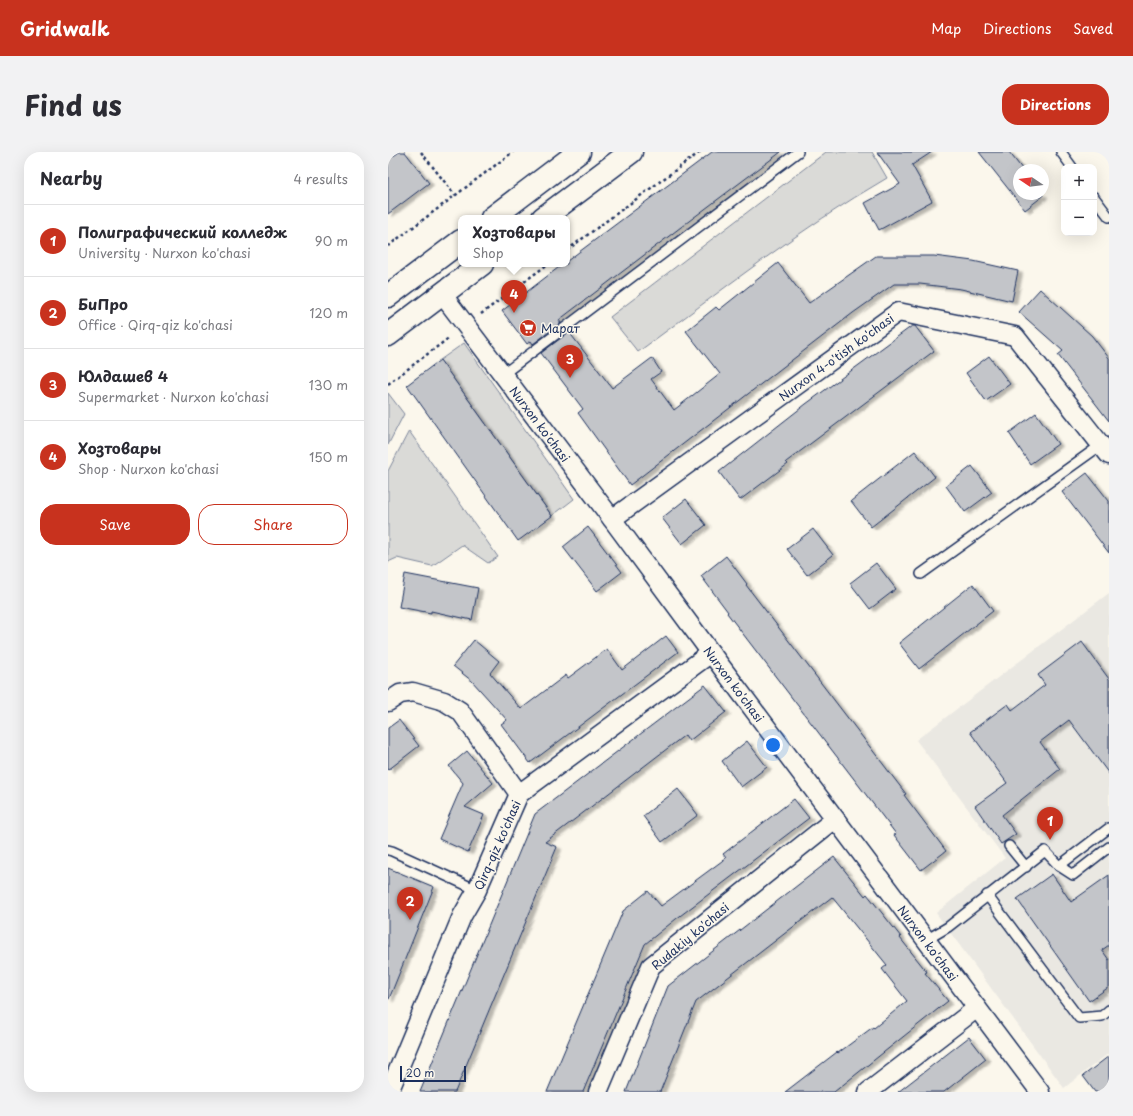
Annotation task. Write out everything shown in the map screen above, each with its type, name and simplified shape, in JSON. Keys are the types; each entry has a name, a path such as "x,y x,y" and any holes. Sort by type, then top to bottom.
{"main road":[{"path":"496,215 580,152"},
{"path":"547,215 631,152"},
{"path":"388,296 458,243"},
{"path":"388,335 478,267"},
{"path":"423,269 442,294"}],"street":[{"name":"Nurxon ko'chasi","path":"442,294 1040,1092"},
{"name":"Nurxon 4-o'tish ko'chasi","path":"612,519 898,312 1015,336 1105,450"},
{"name":"Qirq-qiz ko'chasi","path":"389,1092 462,916 477,890 519,794 711,653"},
{"path":"388,702 400,694 413,692 444,700 460,711 519,794"},
{"name":"Rudakiy ko'chasi","path":"598,1092 651,966 835,819"},
{"path":"868,1092 977,1008"}],"lane":[{"path":"502,375 798,152"},
{"path":"1061,152 1070,164"},
{"path":"1096,200 1109,217"},
{"path":"921,574 1105,450"},
{"path":"1059,866 1109,828"},
{"path":"1009,846 1026,867"},
{"path":"926,940 948,927 987,895 1045,852 1059,866 1073,875 1109,847"},
{"path":"388,850 477,890"},
{"path":"987,895 1079,1018 1102,1016 1109,1010"}],"path":[{"path":"421,152 456,196"},
{"path":"388,246 513,152"},
{"path":"570,248 700,152"}],"shaded area":[{"path":"826,152 872,152 887,178 822,218 638,352 610,317"},
{"path":"464,343 574,499 552,516 440,360"},
{"path":"388,393 404,414 388,445"},
{"path":"409,431 498,557 488,563 462,545 432,566 397,558 388,562 388,471"},
{"path":"1109,593 1109,1053 1064,1088 936,913 1005,858 916,740"}],"building":[{"path":"399,152 405,152 429,183 388,214 388,160"},
{"path":"712,152 781,152 559,320 561,323 533,344 531,341 527,344 502,311 559,267 570,267 570,259"},
{"path":"877,152 932,152 912,165 932,201 879,230 865,203 900,184"},
{"path":"979,152 1009,152 1018,164 1013,164 1013,195"},
{"path":"1017,200 1038,200 1025,210"},
{"path":"876,256 934,256 973,261 1018,271 1012,301 961,289 920,284 894,284 853,313 630,485 578,413 583,409 541,353 569,332 612,388 652,358 661,372 651,379 674,410 720,374 686,331 716,307 719,310 778,263 809,303"},
{"path":"1040,289 1092,336 1109,358 1109,421 1058,355 1063,351 1019,312"},
{"path":"912,326 915,326 934,351 786,462 788,464 740,500 719,472 806,404"},
{"path":"989,356 1010,384 986,401 966,373"},
{"path":"440,360 552,516 518,541 407,385"},
{"path":"1036,413 1058,444 1030,464 1009,433"},
{"path":"915,451 935,477 871,527 851,501"},
{"path":"972,466 992,492 965,512 946,486"},
{"path":"1087,473 1109,501 1109,553 1062,492"},
{"path":"686,499 706,525 682,544 662,518"},
{"path":"588,527 622,572 597,591 563,547"},
{"path":"813,529 833,555 807,575 787,549"},
{"path":"726,556 747,584 746,585 906,794 904,795 946,851 921,870 894,835 896,834 727,613 728,612 701,576"},
{"path":"876,563 896,589 870,609 850,583"},
{"path":"405,574 478,588 472,620 431,611 431,613 399,607"},
{"path":"973,584 993,611 919,669 899,643"},
{"path":"666,636 678,652 530,763 501,724 507,720 472,681 453,666 474,640 499,661 490,673 521,709 566,675 568,678 607,649 622,670"},
{"path":"1082,642 1109,679 1109,774 1069,720 1040,742 1060,769 1002,815 1016,834 1001,844 975,806 1007,783 970,732 1008,704 1012,710 1045,685 1038,675"},
{"path":"705,685 726,712 689,741 685,735 545,842 557,847 455,1092 420,1092 535,814"},
{"path":"399,720 419,746 388,770 388,728"},
{"path":"747,741 767,767 741,787 722,761"},
{"path":"467,751 493,783 465,807 484,815 468,852 439,839 463,783 449,766"},
{"path":"678,789 698,815 662,842 643,816"},
{"path":"794,799 809,818 645,944 583,1092 547,1092 623,911 648,891 661,906 726,858 723,854"},
{"path":"834,857 865,896 867,894 927,972 925,973 948,1001 834,1092 785,1092 837,1052 838,1053 873,1027 874,1028 907,1001 882,969 887,965 832,897 696,1002 660,1092 626,1092 668,986"},
{"path":"388,868 434,887 389,999 388,999"},
{"path":"1052,874 1071,902 1109,875 1109,945 1102,950 1109,960 1109,987 1089,1001 1017,899"},
{"path":"969,1037 986,1059 944,1092 898,1092"},
{"path":"1109,1056 1109,1092 1095,1092 1083,1076"}],"place":[{"name":"Хозтовары","path":"514,313"},
{"name":"Марат","path":"528,328"},
{"name":"Юлдашев 4","path":"570,378"},
{"name":"Полиграфический колледж","path":"1050,840"},
{"name":"БиПро","path":"410,920"}]}
